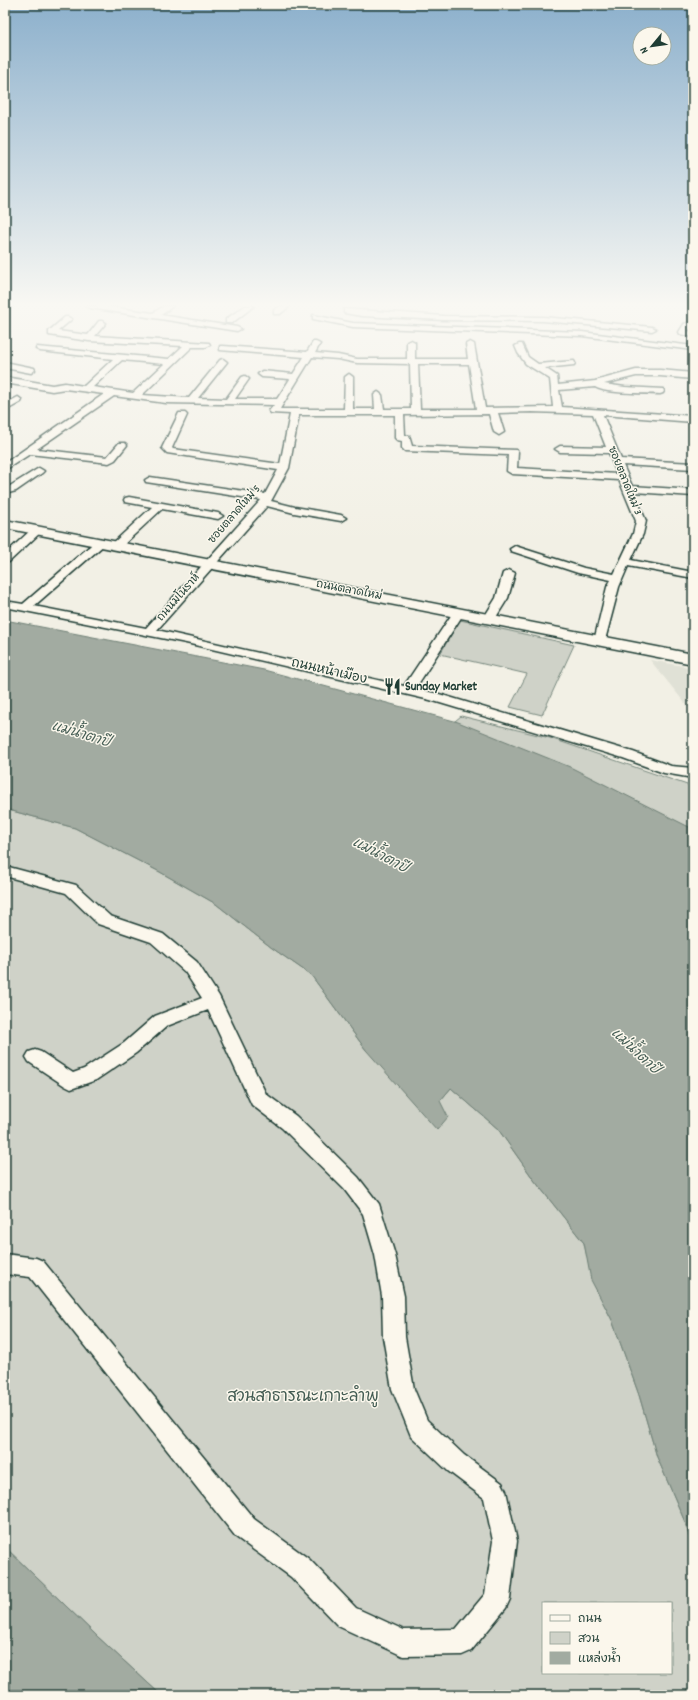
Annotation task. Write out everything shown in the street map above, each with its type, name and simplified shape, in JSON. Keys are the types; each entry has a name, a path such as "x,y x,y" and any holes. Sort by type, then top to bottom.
{"main road":[{"name":"ถนนตลาดใหม่","path":"5,524 693,660"}],"street":[{"path":"36,385 52,388 65,386 86,388 165,400 279,402"},
{"path":"136,396 147,385"},
{"path":"190,400 203,385"},
{"path":"229,401 240,385"},
{"path":"290,385 274,411 416,412 558,410 693,419"},
{"path":"348,412 349,385"},
{"path":"414,385 416,412"},
{"path":"476,385 481,411"},
{"path":"558,410 554,388 581,385"},
{"path":"601,385 617,389 660,391"},
{"path":"5,467 113,392"},
{"path":"378,395 380,412"},
{"path":"5,408 18,400"},
{"path":"492,410 500,432"},
{"name":"ซอยตลาดใหม่ 5","path":"208,563 267,500 284,468 294,412"},
{"path":"399,412 400,438 406,438 408,449 513,452 512,471 623,477"},
{"name":"ซอยตลาดใหม่ 3","path":"597,412 641,521 638,534 613,587 600,641"},
{"path":"182,415 167,448 170,451 284,468"},
{"path":"27,451 109,460 122,445"},
{"path":"560,449 612,450"},
{"path":"616,462 693,466"},
{"path":"5,491 12,489 39,471"},
{"path":"150,480 267,500 294,510 341,518"},
{"path":"629,489 693,493"},
{"path":"129,500 218,516"},
{"path":"117,545 159,506"},
{"path":"5,560 37,530"},
{"path":"26,607 101,542"},
{"path":"515,549 582,571 618,578"},
{"path":"625,562 693,575"},
{"name":"ถนนมโนราห์","path":"149,632 208,563"},
{"path":"489,619 502,598 509,573"},
{"name":"ถนนหน้าเมือง","path":"5,604 186,639 408,690 620,753 669,770 693,774"},
{"path":"408,690 458,613"},
{"path":"5,871 71,889 104,920 156,938 191,967 213,1001 259,1099 289,1122 351,1183 372,1210 385,1255 393,1296 394,1337 403,1389 419,1428 456,1463 494,1491 505,1541 497,1598 462,1642 403,1643 347,1617 300,1568 245,1528 36,1268 5,1264"},
{"path":"35,1057 72,1081 90,1075 130,1048 161,1021 213,1001"}],"shaded area":[{"path":"650,660 693,668 693,713"}],"green space":[{"path":"460,620 574,645 542,715 510,707 527,674 440,654"},
{"path":"461,716 550,738 693,787 693,799 690,803 693,805 693,841 449,726"},
{"name":"สวนสาธารณะเกาะลำพู","path":"5,809 75,828 160,872 216,904 272,948 311,975 366,1050 440,1101 451,1088 498,1129 534,1180 584,1243 592,1280 612,1320 639,1395 657,1457 685,1522 693,1549 693,1695 161,1695 98,1637 5,1547"}],"water":[{"name":"แม่น้ำตาปี","path":"5,620 264,670 458,722 570,767 693,829 693,1549 685,1522 657,1457 639,1395 612,1320 591,1280 584,1243 534,1180 498,1129 451,1088 440,1101 448,1117 437,1130 366,1050 311,975 272,948 216,904 160,872 75,828 5,809"},
{"path":"5,1547 98,1637 161,1695 5,1695"}],"place":[{"name":"Sunday Market","path":"392,687"}]}
